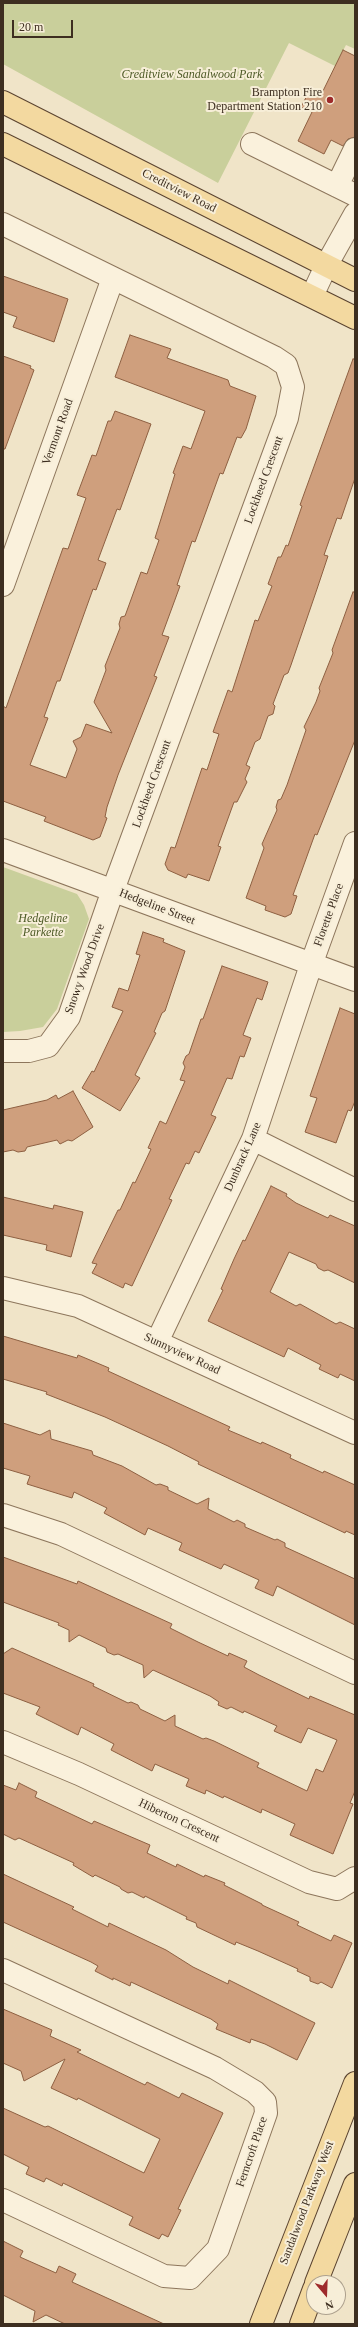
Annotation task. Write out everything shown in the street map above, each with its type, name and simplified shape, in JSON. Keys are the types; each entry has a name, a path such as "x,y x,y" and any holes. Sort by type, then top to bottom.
{"main road":[{"name":"Creditview Road","path":"3,102 355,280"},
{"path":"3,144 355,318"},
{"name":"Sandalwood Parkway West","path":"261,2324 355,2083"},
{"path":"319,2275 355,2184"},
{"path":"301,2324 306,2311"}],"street":[{"path":"252,144 350,190 355,149"},
{"path":"312,296 326,266 355,214"},
{"name":"Lockheed Crescent","path":"3,224 274,357 286,365 293,387 286,418 113,890"},
{"name":"Vermont Road","path":"3,585 113,278"},
{"name":"Florette Place","path":"311,965 355,843"},
{"name":"Hedgeline Street","path":"3,850 355,980"},
{"name":"Snowy Wood Drive","path":"3,1051 29,1051 48,1046 69,1017 113,890"},
{"name":"Dunbrack Lane","path":"157,1342 253,1139 311,965"},
{"path":"253,1139 355,1190"},
{"name":"Sunnyview Road","path":"3,1288 78,1306 355,1433"},
{"path":"3,1515 61,1534 355,1673"},
{"name":"Hiberton Crescent","path":"3,1742 79,1774 309,1882 337,1889 355,1878"},
{"name":"Ferncroft Place","path":"3,1970 215,2068 255,2092 265,2102 266,2114 218,2249 190,2278 164,2276 3,2200"}],"green space":[{"name":"Creditview Sandalwood Park","path":"3,3 355,3 355,49 346,45 335,66 289,43 218,183 3,64"},
{"name":"Hedgeline Parkette","path":"3,867 77,894 84,905 89,919 57,1009 43,1027 3,1032"}],"building":[{"name":"Brampton Fire Department Station 210","path":"343,50 355,56 355,137 348,139 343,146 331,140 324,154 298,141 312,112 301,107 311,88 322,93"},
{"path":"3,276 68,299 54,342 13,327 17,317 3,312"},
{"path":"130,335 171,349 167,358 228,380 230,386 256,396 246,429 241,438 237,437 223,474 220,473 195,542 192,541 177,585 180,586 162,635 169,637 154,676 157,677 118,775 107,807 105,817 107,818 100,837 93,840 44,821 46,817 3,801 3,706 6,708 63,548 68,549 86,498 77,495 92,455 96,456 108,421 111,421 115,411 151,424 120,510 117,509 98,560 106,563 96,590 93,589 60,681 57,681 44,717 48,718 30,765 66,778 77,749 73,741 81,737 86,724 112,733 94,702 106,670 105,666 120,628 119,624 121,617 125,616 141,572 147,574 159,540 155,538 175,474 173,473 183,446 191,449 205,411 115,377"},
{"path":"3,356 31,366 30,368 34,370 5,449 3,449"},
{"path":"353,359 355,359 355,478 341,519 337,518 324,555 328,556 291,665 288,673 284,675 273,704 275,706 273,714 268,716 260,739 255,742 246,765 250,767 245,779 247,782 237,802 234,802 218,846 221,847 209,881 188,874 186,878 168,870 165,864 171,847 175,848 202,768 207,770 219,734 213,732 228,690 232,692 255,620 258,621 272,586 268,584 278,557 281,557 286,545 288,546 302,506 300,505"},
{"path":"353,592 355,592 355,740 317,835 315,834 293,895 297,896 291,914 285,917 265,910 266,906 246,898 264,848 262,844 277,810 276,807 278,800 281,799 287,785 306,730 304,727 320,691 319,688 333,653 332,650"},
{"path":"143,932 164,939 163,942 185,951 165,1011 162,1013 154,1032 156,1033 135,1075 140,1078 120,1111 82,1088 92,1071 94,1072 123,1011 112,1007 119,988 128,991 140,955 136,954"},
{"path":"222,966 268,982 262,1000 257,998 243,1035 251,1038 244,1057 240,1056 232,1079 227,1078 211,1115 216,1117 199,1153 195,1151 189,1164 186,1163 169,1199 172,1200 132,1286 125,1283 123,1288 92,1273 97,1264 92,1263 133,1182 135,1183 151,1149 148,1148 160,1121 166,1124 185,1081 180,1080 185,1067 183,1063 186,1056 189,1054"},
{"path":"340,1008 355,1014 355,1101 351,1111 348,1110 336,1143 305,1132 317,1098 310,1096"},
{"path":"73,1091 93,1127 72,1141 68,1140 60,1144 57,1140 27,1147 25,1151 18,1152 13,1150 3,1152 3,1110 47,1100 56,1095 58,1099"},
{"path":"271,1186 287,1194 286,1196 296,1203 328,1218 330,1215 355,1226 355,1283 328,1270 324,1271 318,1268 316,1264 289,1252 270,1292 296,1306 300,1304 336,1324 340,1322 355,1329 355,1381 340,1374 338,1378 319,1369 321,1365 288,1348 284,1357 208,1321 223,1290 221,1289 234,1259 243,1240 245,1241"},
{"path":"3,1197 53,1209 54,1205 83,1212 71,1257 46,1250 47,1245 3,1235"},
{"path":"3,1336 77,1358 78,1355 109,1368 108,1371 230,1427 228,1430 261,1444 262,1442 291,1455 290,1458 355,1485 355,1535 346,1531 345,1533 198,1464 199,1462 168,1446 105,1417 46,1394 47,1392 3,1379"},
{"path":"3,1423 40,1435 50,1430 51,1439 92,1451 93,1455 122,1466 156,1485 160,1484 168,1487 168,1490 197,1504 209,1498 208,1509 234,1522 237,1520 245,1524 245,1527 275,1540 277,1539 285,1543 285,1547 355,1579 355,1625 277,1586 273,1596 255,1588 259,1580 224,1564 221,1569 179,1550 182,1543 148,1528 145,1535 104,1513 107,1508 74,1492 72,1498 27,1484 30,1476 3,1468"},
{"path":"3,1557 77,1584 78,1581 172,1624 170,1628 198,1642 228,1656 229,1653 247,1661 244,1667 259,1675 309,1699 310,1696 355,1715 355,1791 350,1803 353,1804 333,1854 290,1835 295,1824 262,1809 261,1813 224,1796 223,1798 206,1790 205,1794 186,1786 189,1779 155,1764 152,1771 111,1750 114,1744 81,1727 78,1735 36,1714 40,1707 3,1693 3,1654 12,1648 94,1684 93,1686 128,1703 131,1702 138,1705 140,1709 165,1721 175,1715 175,1726 203,1739 206,1738 214,1741 259,1763 257,1767 307,1791 316,1769 323,1772 337,1740 308,1728 301,1743 274,1731 277,1726 244,1711 243,1713 231,1707 227,1709 218,1705 219,1702 210,1696 153,1670 144,1678 143,1665 118,1654 114,1655 107,1652 106,1648 79,1635 69,1642 69,1630 58,1625 59,1623 3,1602"},
{"path":"19,1783 37,1792 35,1797 92,1824 94,1821 150,1845 147,1853 176,1867 177,1864 204,1877 205,1875 225,1883 224,1885 299,1922 297,1925 331,1941 334,1935 352,1943 332,1988 321,1982 318,1984 310,1981 310,1977 297,1971 298,1969 236,1942 235,1945 197,1927 196,1923 186,1919 187,1917 145,1896 144,1898 132,1892 128,1893 120,1887 95,1875 93,1877 73,1865 74,1863 19,1838 15,1840 3,1834 3,1785 16,1790"},
{"path":"3,1874 74,1907 72,1909 108,1927 109,1923 166,1950 193,1967 228,1984 229,1980 315,2023 297,2060 265,2044 251,2039 250,2043 216,2029 218,2024 211,2019 131,1982 130,1986 113,1978 113,1980 95,1971 98,1966 91,1962 3,1922"},
{"path":"3,2009 52,2030 50,2036 81,2050 77,2052 145,2085 147,2082 179,2098 182,2093 223,2113 178,2209 181,2210 168,2237 162,2234 159,2239 129,2225 133,2217 63,2183 62,2186 46,2178 44,2182 26,2174 29,2167 3,2154 3,2108 45,2127 48,2126 144,2173 160,2139 78,2098 77,2100 51,2088 65,2059 24,2081 21,2071 3,2063"},
{"path":"3,2241 23,2251 20,2257 56,2273 59,2266 76,2274 72,2282 164,2324 65,2324 46,2315 33,2322 35,2311 3,2295"}],"place":[{"name":"Brampton Fire Department Station 210","path":"330,100"}]}
